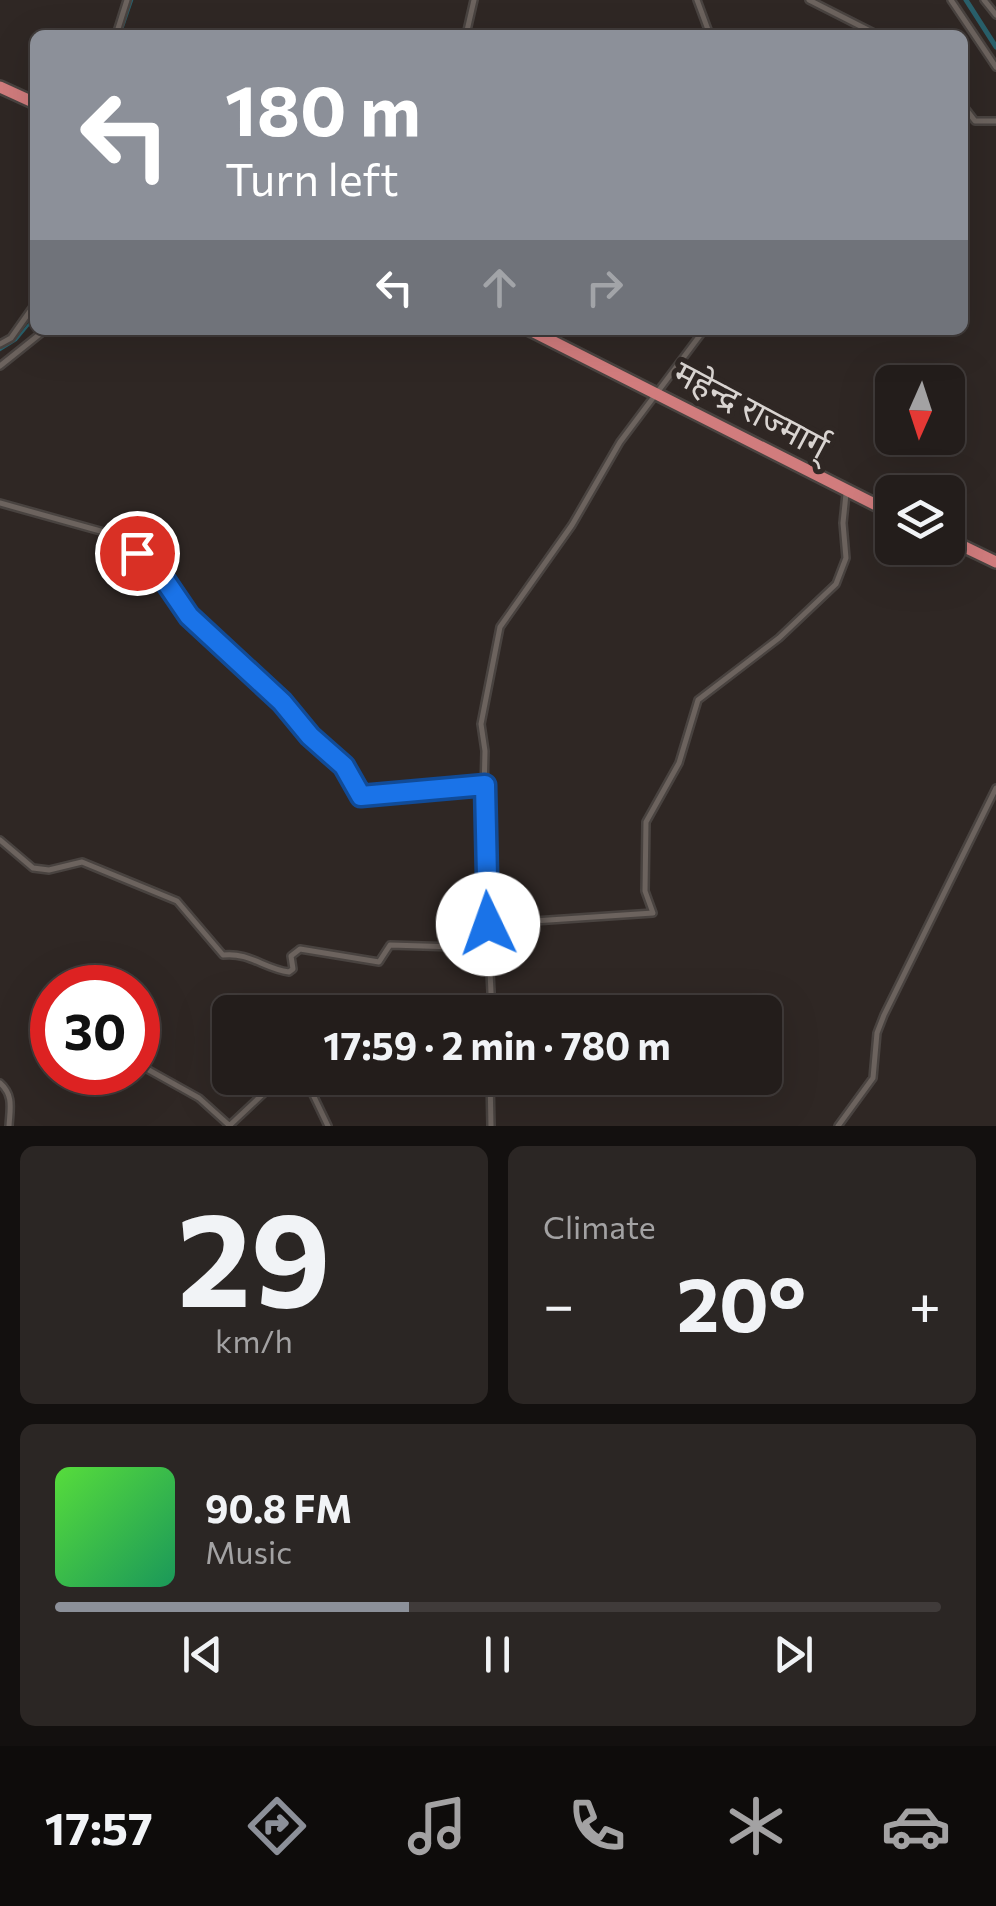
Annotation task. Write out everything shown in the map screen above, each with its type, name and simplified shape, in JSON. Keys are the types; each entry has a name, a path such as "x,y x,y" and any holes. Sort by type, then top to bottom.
{"highway":[{"path":"0,87 30,101"},
{"name":"महेन्द्र राज्मार्ग्","path":"540,335 875,504"},
{"path":"965,547 996,562"}],"street":[{"path":"118,30 127,0"},
{"path":"467,30 474,0"},
{"path":"697,0 708,30"},
{"path":"809,0 868,30"},
{"path":"952,0 996,67"},
{"path":"984,0 996,16"},
{"path":"968,112 975,121 996,121"},
{"path":"0,344 11,338 30,311"},
{"path":"0,366 39,335"},
{"path":"491,995 481,724 500,627 572,526 620,442 700,335"},
{"path":"488,924 653,912 644,891 646,822 680,763 698,700 779,638 836,584 846,558 842,523 846,490"},
{"path":"0,503 104,532 157,569 189,616 282,702 310,736 352,775 361,796 485,785"},
{"path":"838,1126 873,1078 877,1034 884,1015 996,788"},
{"path":"0,840 33,868 49,870 82,862 177,901 223,955 243,954 276,970 292,969 291,956 300,949 379,962 390,945 489,948"},
{"path":"160,1076 199,1098 229,1126 262,1095"},
{"path":"0,1083 7,1089 11,1102 8,1126"},
{"path":"313,1095 328,1126"},
{"path":"490,1095 491,1126"}],"waterway":[{"path":"122,30 132,0"},
{"path":"966,0 996,47"},
{"path":"0,350 16,340 30,323"}],"route":[{"path":"137,553 157,569 189,616 218,639 282,702 310,736 344,766 361,796 485,785 488,924"}]}
